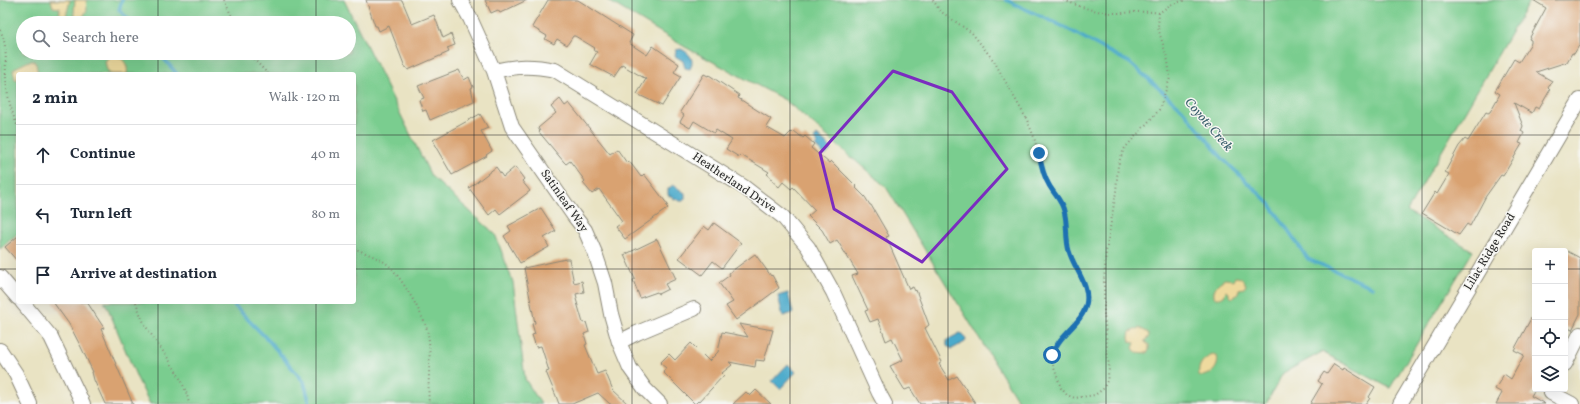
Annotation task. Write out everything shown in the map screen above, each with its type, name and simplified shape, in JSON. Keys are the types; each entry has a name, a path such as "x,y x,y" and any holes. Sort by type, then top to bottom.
{"street":[{"name":"Satinleaf Way","path":"460,0 470,18 494,71 512,127 574,216 586,230 605,283 611,314 619,342 630,368 660,404"},
{"name":"Heatherland Drive","path":"494,71 518,66 537,66 554,70 744,187 783,217 808,247 826,279 885,404"},
{"name":"Lilac Ridge Road","path":"1400,404 1580,100"},
{"path":"0,277 16,296"},
{"path":"24,304 51,337 82,404"},
{"path":"619,342 694,309"},
{"path":"1568,358 1580,334"},
{"path":"0,350 16,374 30,404"},
{"path":"1549,395 1572,404"}],"path":[{"path":"224,0 232,16"},
{"path":"933,0 940,11 972,33 994,61 1027,120 1034,137 1043,173 1064,210 1069,250 1085,286 1088,297 1086,307 1055,346 1052,355 1053,365 1061,388 1067,395 1075,398 1095,395 1103,389 1107,381 1109,369 1104,313 1104,282 1106,252 1116,192 1118,165 1124,149 1159,110 1170,78 1168,61 1158,28 1158,13"},
{"path":"1064,0 1091,10 1104,12 1148,11 1158,13 1170,5 1185,0"},
{"path":"0,30 3,36 6,54 8,97 12,114 16,123"},
{"path":"255,60 266,72"},
{"path":"356,249 386,263 396,272 423,321 428,333 429,404"},
{"path":"137,304 147,328 162,349 187,392 189,404"}],"highlighted area":[{"path":"893,71 952,92 1007,169 922,262 834,209 820,153"}],"green space":[{"path":"0,0 344,0 352,16 16,16 16,60 356,60 356,24 431,176 495,234 513,282 525,379 541,404 150,404 137,378 106,304 356,304 356,72 16,72 16,235 0,249"},
{"path":"607,0 1530,0 1407,211 1473,251 1390,388 1322,352 1283,373 1266,404 1020,404 886,187 785,100 685,47"}],"sand":[{"path":"51,0 70,0 66,16 63,16 59,13 60,8 53,7"},
{"path":"75,0 86,0 87,10 84,16 76,16 74,14"},
{"path":"123,60 127,67 127,72 110,72 107,70 105,61"},
{"path":"29,61 34,61 38,72 16,72 16,79 13,70"},
{"path":"1235,277 1242,279 1246,285 1244,288 1239,289 1238,294 1231,298 1229,293 1226,291 1222,297 1214,297 1215,288 1220,282 1225,279 1233,280"},
{"path":"1139,328 1147,332 1149,335 1145,340 1145,342 1149,345 1149,350 1147,353 1136,352 1133,348 1135,343 1130,342 1130,332"},
{"path":"1213,355 1217,356 1218,360 1214,370 1205,376 1199,375 1199,368 1202,362"}],"water":[{"path":"681,49 691,57 692,63 690,69 685,68 683,61 675,56 676,50"},
{"path":"817,135 832,149 825,156 815,146 818,143 814,139"},
{"path":"673,185 685,193 685,198 683,201 677,199 674,200 673,197 668,195 668,189"},
{"path":"788,293 793,313 783,316 778,296"},
{"path":"960,333 963,334 966,340 965,342 952,349 947,346 947,340"},
{"path":"788,364 796,372 780,389 772,381"}],"building":[{"path":"366,0 402,0 412,24 434,15 443,38 451,34 455,45 447,48 449,52 408,70 405,67 389,26 379,31 377,26 375,26"},
{"path":"485,0 527,0 500,13 498,10 491,13"},
{"path":"548,0 578,0 633,35 629,43 647,55 653,46 679,64 674,72 681,76 662,106 637,94 646,79 622,65 614,77 590,64 597,52 593,50 595,48 575,36 573,36 567,45 557,39 554,44 545,39 547,36 532,27"},
{"path":"1533,0 1580,0 1580,44 1574,54 1572,53 1567,62 1536,72 1552,81 1548,88 1550,90 1539,109 1535,107 1532,113 1514,103 1523,126 1521,131 1524,133 1519,143 1522,144 1503,176 1501,175 1486,196 1470,226 1467,224 1459,235 1422,213 1435,192 1437,194 1449,174 1445,172 1459,146 1465,139 1468,141 1486,112 1490,112 1500,94 1495,91 1514,59 1519,62 1531,43 1531,40 1529,39 1546,8"},
{"path":"459,70 464,80 469,77 473,87 471,88 474,101 430,120 426,110 423,111 419,100 424,98 418,86"},
{"path":"704,74 709,75 739,95 738,98 771,119 766,127 785,138 794,131 803,138 805,136 814,144 811,148 829,163 831,161 857,187 856,188 871,205 889,236 886,237 909,289 913,287 915,291 916,290 929,325 925,328 942,362 939,364 949,380 957,376 976,404 920,404 910,388 905,390 890,366 903,360 892,338 886,341 878,319 870,322 865,311 868,310 852,276 858,274 837,240 830,244 822,230 808,216 815,210 793,187 791,189 783,182 779,187 770,179 772,178 767,174 769,172 741,155 739,157 726,149 732,140 716,130 714,133 694,121 690,128 680,122 684,115 680,112"},
{"path":"560,99 565,106 569,103 610,154 617,149 627,163 629,161 641,177 644,174 668,205 666,206 668,208 625,239 615,226 622,221 599,189 592,194 583,183 585,181 570,161 566,164 539,132 540,131 538,128 556,113 551,107"},
{"path":"480,114 488,128 481,131 492,151 486,155 487,156 452,175 433,140"},
{"path":"496,167 503,177 515,167 524,179 522,181 530,191 500,214 496,209 489,215 469,188"},
{"path":"541,208 556,231 544,238 549,247 520,263 504,236 511,231 508,226"},
{"path":"714,223 741,243 722,268 713,261 702,275 679,258 704,226 709,230"},
{"path":"16,238 16,260 5,247"},
{"path":"657,239 676,279 665,284 668,289 658,294 657,292 640,298 633,280 635,279 624,255"},
{"path":"1568,252 1580,258 1580,314 1572,330 1568,328"},
{"path":"755,254 771,276 772,275 779,288 736,320 726,306 733,302 719,283 730,275 729,273"},
{"path":"569,259 574,283 582,281 584,292 576,294 576,299 583,323 586,322 589,332 584,334 587,344 585,345 597,374 605,371 613,390 628,404 610,404 598,393 572,404 559,404 546,372 549,371 541,346 536,347 532,335 535,334 532,324 535,323 524,268"},
{"path":"54,304 88,304 104,328 101,329 133,404 105,404 94,380 93,372 69,324"},
{"path":"1532,317 1532,392 1533,392 1531,396 1545,404 1496,404 1502,393 1495,389 1504,374 1511,379 1524,355 1514,350"},
{"path":"739,324 773,330 764,361 756,360 755,367 729,362 732,365 722,373 724,375 699,402 698,401 695,404 663,372 666,368 660,363 669,354 675,360 691,343 709,361 718,352 722,332 748,337"},
{"path":"1334,364 1343,370 1344,368 1375,387 1366,404 1310,404 1322,384 1318,381 1324,372 1327,374"},
{"path":"756,390 771,404 733,404 746,392 750,396"}],"waterway":[{"path":"122,0 119,10 125,16"},
{"name":"Coyote Creek","path":"1006,0 1064,27 1130,63 1182,109 1223,159 1270,204 1308,259 1372,287"},
{"path":"165,60 175,72"},
{"path":"233,304 270,342 304,382 310,404"}],"route":[{"path":"1039,153 1043,173 1064,210 1069,250 1085,286 1088,297 1086,307 1055,346 1052,355"}]}
